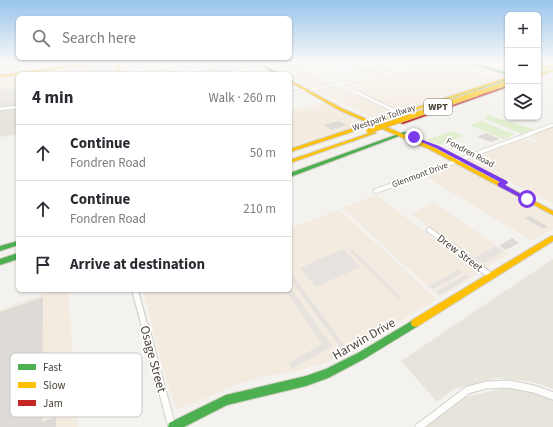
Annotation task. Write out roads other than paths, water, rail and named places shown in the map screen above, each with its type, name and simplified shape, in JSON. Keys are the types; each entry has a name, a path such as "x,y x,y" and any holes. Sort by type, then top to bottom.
{"main road":[{"name":"Fondren Road","path":"294,82 352,113 403,133 459,160 553,213"},
{"path":"376,123 379,120 422,106 505,83"},
{"path":"409,114 422,106 505,83"},
{"path":"292,151 376,123 385,122 505,83"},
{"name":"Westpark Tollway","path":"292,157 402,123 505,83"},
{"name":"Westpark Tollway","path":"292,161 505,83"},
{"name":"Fondren Road","path":"309,90 320,95 331,103"},
{"path":"292,174 403,133"},
{"name":"Fondren Road","path":"502,184 553,208"},
{"name":"Harwin Drive","path":"173,427 226,400 306,381 328,373 361,356 553,238"},
{"path":"0,249 16,244"},
{"path":"0,257 16,251"},
{"path":"0,262 16,257"}],"street":[{"path":"334,82 399,114"},
{"path":"292,94 348,82"},
{"path":"0,109 16,107"},
{"name":"Glenmont Drive","path":"376,190 553,125"},
{"name":"Drew Street","path":"429,230 491,276"},
{"name":"Osage Street","path":"136,292 173,427"},
{"path":"419,427 468,390 486,385 508,384 534,389 553,396"}]}
